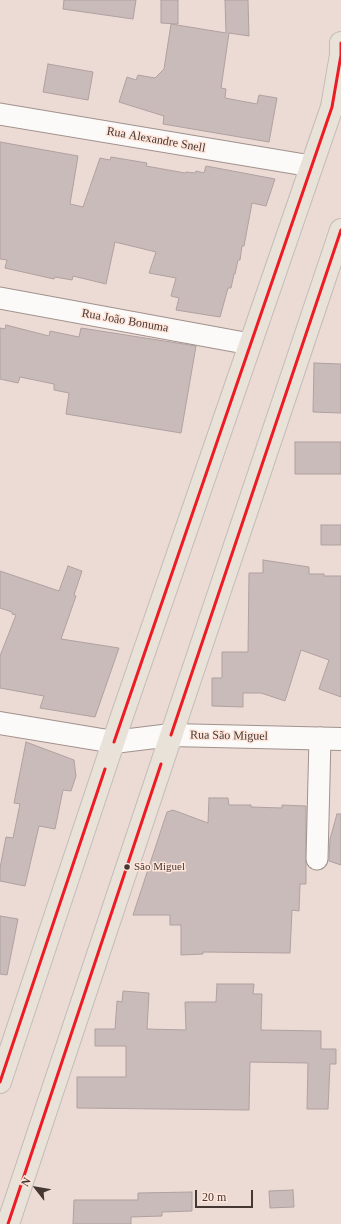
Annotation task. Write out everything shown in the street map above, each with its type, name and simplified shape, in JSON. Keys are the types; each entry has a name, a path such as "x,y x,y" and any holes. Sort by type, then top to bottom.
{"main road":[{"path":"0,1082 114,742 332,107 341,43"},
{"path":"8,1224 171,735 340,236"}],"street":[{"name":"Rua Alexandre Snell","path":"0,114 311,166"},
{"name":"Rua João Bonuma","path":"0,298 250,344"},
{"name":"Rua São Miguel","path":"0,723 114,742 171,735 331,739"},
{"path":"317,859 331,739"}],"building":[{"path":"64,0 136,0 133,19 63,9"},
{"path":"161,0 178,0 178,24 161,23"},
{"path":"225,0 248,0 249,36 229,33 221,88 226,89 225,98 257,104 259,95 277,98 269,142 163,124 164,116 119,102 127,77 136,80 138,75 155,78 164,69 171,24 226,33"},
{"path":"48,64 93,72 88,100 43,92"},
{"path":"0,142 78,156 70,204 83,207 100,158 110,160 111,157 147,163 146,166 185,173 195,173 196,171 204,173 206,166 275,179 266,206 252,203 244,246 242,246 240,260 238,260 231,288 228,288 220,317 176,310 179,298 171,296 176,278 149,273 156,252 115,242 106,284 73,276 72,280 55,277 54,279 5,268 7,260 0,259"},
{"path":"6,325 49,336 50,331 79,337 81,328 196,346 181,433 66,414 69,393 54,390 54,384 20,377 18,383 0,379 0,328 5,329"},
{"path":"314,363 341,364 341,413 313,412"},
{"path":"295,442 341,442 341,474 295,474"},
{"path":"321,525 341,525 341,545 321,545"},
{"path":"263,560 309,567 309,574 341,576 341,697 319,689 329,660 301,650 285,701 261,693 243,693 243,707 212,706 212,678 222,678 222,652 248,652 249,573 263,573"},
{"path":"68,566 82,571 74,595 76,596 61,639 119,648 95,717 40,708 44,696 0,688 0,656 16,615 0,608 0,571 59,591"},
{"path":"26,742 74,760 76,776 71,791 63,790 55,829 39,826 25,886 0,881 0,868 6,837 13,838 20,804 14,803"},
{"path":"209,798 228,798 229,805 251,805 251,807 282,808 282,805 306,806 306,884 300,884 299,911 292,910 290,953 203,952 203,954 181,955 181,925 170,925 170,915 133,915 167,812 173,810 208,823"},
{"path":"337,814 341,814 341,865 329,861 330,839"},
{"path":"0,916 18,919 7,975 0,974"},
{"path":"217,984 254,984 253,994 262,994 261,1030 321,1031 321,1049 336,1049 336,1064 330,1064 328,1109 307,1109 308,1063 250,1062 249,1110 77,1108 77,1077 126,1077 126,1046 95,1046 95,1029 115,1029 117,1001 122,1002 123,991 149,993 147,1029 186,1030 185,1002 216,1002"},
{"path":"293,1190 294,1207 270,1208 269,1191"},
{"path":"192,1192 192,1211 162,1212 162,1216 131,1217 131,1224 73,1224 74,1200 138,1200 138,1193"}],"transit line":[{"path":"114,742 332,107 341,55 341,43"},
{"path":"171,735 341,230"},
{"path":"8,1224 161,764"},
{"path":"0,1082 105,769"}],"place":[{"name":"São Miguel","path":"127,867"}]}
